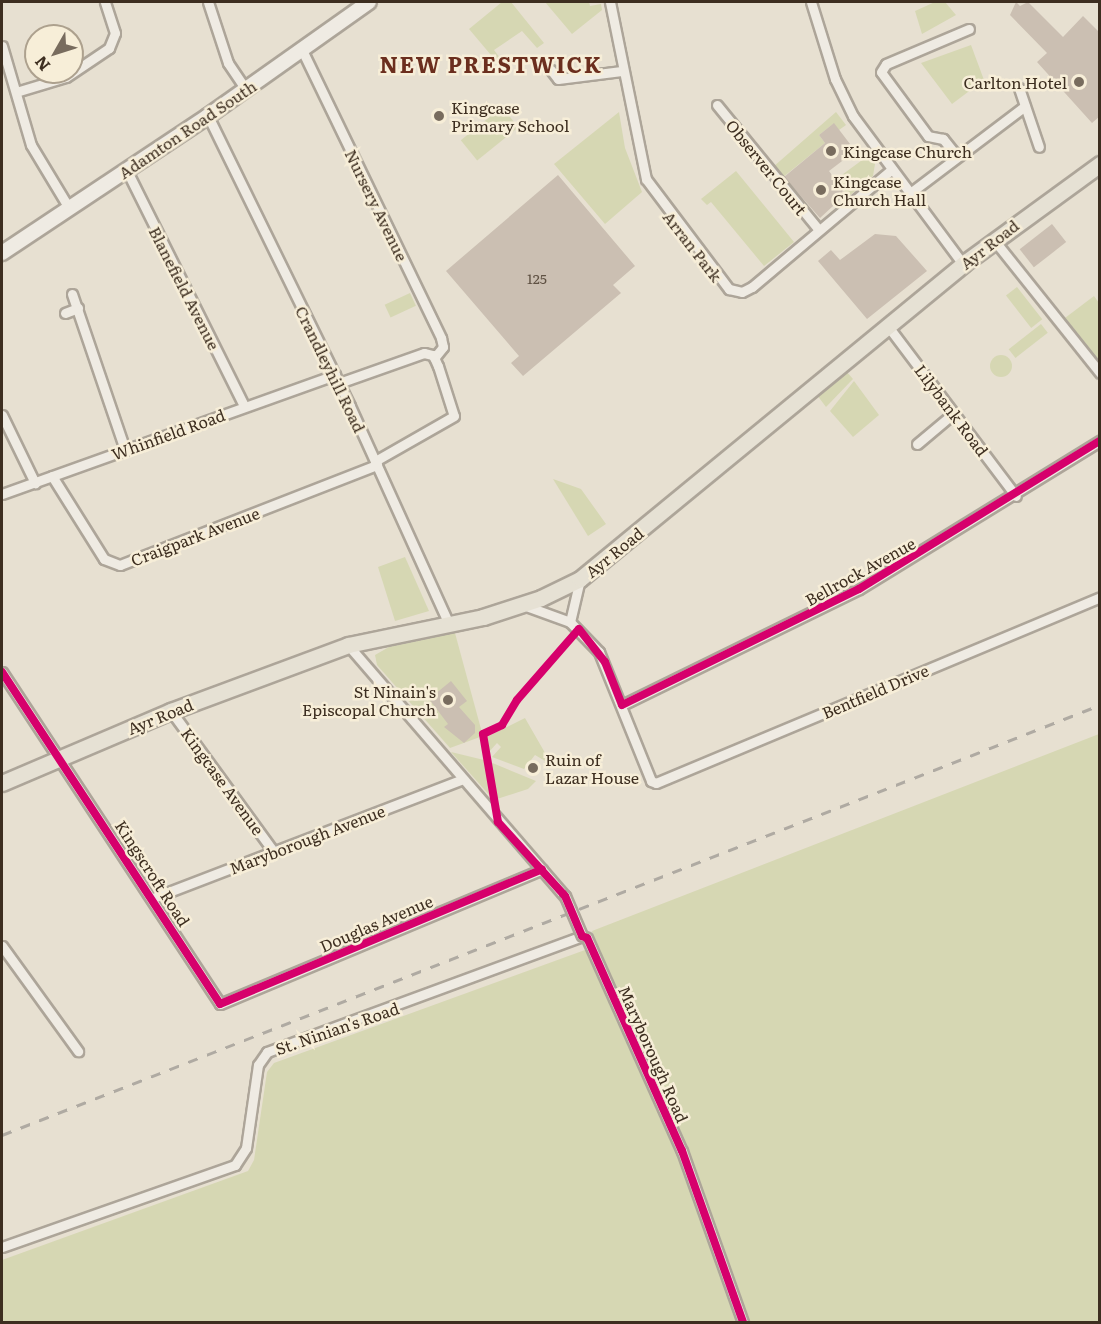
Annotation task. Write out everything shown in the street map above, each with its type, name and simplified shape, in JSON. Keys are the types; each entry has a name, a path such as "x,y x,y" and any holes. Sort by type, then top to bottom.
{"main road":[{"name":"Ayr Road","path":"2,783 171,711 348,645 449,624 523,605 580,579 963,264 1100,164"}],"street":[{"path":"16,92 66,77 109,48 115,33 105,2"},
{"path":"208,2 228,63 246,90"},
{"name":"Adamton Road South","path":"2,253 208,116 369,2"},
{"name":"Arran Park","path":"610,2 622,71 646,179 729,289 742,292 752,287 818,229 892,169"},
{"path":"811,2 845,102 963,264"},
{"path":"956,155 943,139 928,136 881,72 886,64 969,29"},
{"path":"2,46 31,145 69,208"},
{"name":"Nursery Avenue","path":"302,50 441,338 443,347 434,357"},
{"path":"551,70 558,79 622,71"},
{"path":"1019,88 1039,147"},
{"name":"Observer Court","path":"717,105 818,229"},
{"path":"910,193 956,155 1025,106"},
{"name":"Crandleyhill Road","path":"208,116 337,379 449,624"},
{"name":"Blanefield Avenue","path":"127,171 244,406"},
{"path":"994,240 1100,373"},
{"path":"72,294 125,450"},
{"path":"65,313 78,308"},
{"name":"Lilybank Road","path":"887,325 1016,496"},
{"name":"Whinfield Road","path":"2,494 244,406 424,352 434,357"},
{"name":"Craigpark Avenue","path":"52,476 104,559 120,565 376,463 454,416 434,357"},
{"path":"917,444 954,413"},
{"path":"2,415 35,483"},
{"name":"Bellrock Avenue","path":"622,705 859,589 1016,496 1100,441"},
{"path":"570,622 580,579"},
{"name":"Bentfield Drive","path":"622,705 651,781 656,783 1100,597"},
{"path":"523,605 570,622 600,652 622,705"},
{"name":"Maryborough Road","path":"348,645 461,780 565,896 582,936 587,938 682,1151 743,1323"},
{"name":"Kingscroft Road","path":"2,672 153,898 220,1004"},
{"name":"Kingcase Avenue","path":"171,711 274,852"},
{"name":"Maryborough Avenue","path":"153,898 461,780"},
{"name":"Douglas Avenue","path":"220,1004 542,868"},
{"name":"St. Ninian's Road","path":"2,1247 235,1165 246,1148 258,1065 267,1052 582,936"},
{"path":"2,946 78,1051"}],"green space":[{"path":"502,2 511,2 544,43 537,48 522,31 494,50 500,58 496,61 469,29"},
{"path":"545,2 589,2 590,6 601,4 602,10 572,34"},
{"path":"935,2 945,2 956,15 922,34 915,11"},
{"path":"971,45 984,80 952,104 921,63"},
{"path":"502,107 518,127 477,161 461,140"},
{"path":"619,112 625,148 642,192 605,224 554,164"},
{"path":"836,112 846,125 839,130 833,124 819,135 825,143 782,178 773,167"},
{"path":"869,155 875,164 873,176 848,197 835,180"},
{"path":"736,171 794,242 764,266 711,202 707,205 701,199"},
{"path":"1017,287 1042,319 1031,328 1006,296"},
{"path":"410,293 416,306 391,318 385,305"},
{"path":"1094,296 1099,303 1099,362 1065,318"},
{"path":"1041,324 1048,333 1015,358 1009,349"},
{"path":"1001,355 1009,358 1012,366 1009,374 1001,377 993,374 990,366 993,358"},
{"path":"846,371 853,379 826,407 817,395"},
{"path":"854,381 879,415 853,437 830,411"},
{"path":"553,479 581,489 606,524 588,536"},
{"path":"405,557 429,611 395,621 378,567"},
{"path":"455,633 481,729 480,737 450,748 377,665 375,655 389,647"},
{"path":"525,718 552,765 535,755 524,769 492,757 501,747 497,743 488,753 487,737"},
{"path":"1099,734 1099,1322 2,1322 2,1260 248,1171 254,1160 267,1072 274,1063 585,950 597,945 592,931"},
{"path":"451,752 484,760 491,797"},
{"path":"490,762 536,781 528,789 497,799"}],"building":[{"name":"Carlton Hotel","path":"1016,2 1020,6 1028,2 1063,37 1083,16 1100,33 1100,116 1092,123 1037,62 1047,53 1010,15"},
{"path":"834,123 850,144 845,148 850,155 829,171 846,194 820,218 784,177 825,143 819,135"},
{"path":"558,175 635,266 613,285 621,293 523,376 511,363 519,356 446,271"},
{"path":"1052,224 1066,242 1034,267 1020,249"},
{"path":"875,234 896,236 927,271 867,319 818,261 831,250 840,260"},
{"path":"451,681 467,701 459,707 475,725 475,733 464,743 444,727 448,724 429,699"}],"railway":[{"path":"2,1135 1100,705"}],"cycle path":[{"path":"743,1322 682,1151 587,938 582,936 565,896 498,822 483,734 502,725 517,700 579,629 605,662 622,705 859,589 1100,441"},
{"path":"2,672 220,1004 542,869"}],"place":[{"name":"Carlton Hotel","path":"1079,82"},
{"name":"Kingcase Primary School","path":"439,116"},
{"name":"Kingcase Church","path":"831,151"},
{"name":"Kingcase Church Hall","path":"821,190"},
{"name":"St Ninain's Episcopal Church","path":"448,700"},
{"name":"Ruin of Lazar House","path":"533,768"}],"district":[{"name":"NEW PRESTWICK","path":"491,64"}]}
